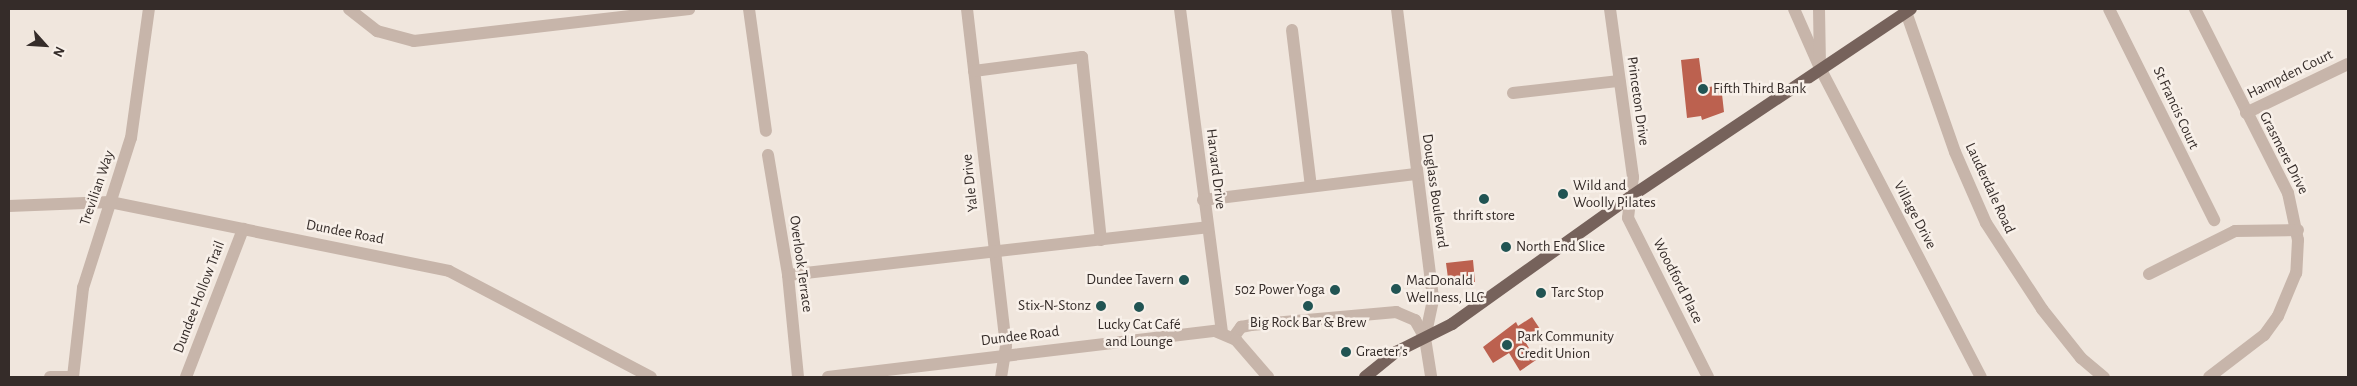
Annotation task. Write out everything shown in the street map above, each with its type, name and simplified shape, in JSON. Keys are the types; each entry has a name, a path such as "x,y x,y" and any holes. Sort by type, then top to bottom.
{"main road":[{"path":"1365,377 1387,358 1425,338 1820,68 1909,10"}],"street":[{"name":"Trevilian Way","path":"73,377 83,288 131,138 149,9"},
{"path":"349,9 388,36 427,41 689,9"},
{"path":"749,9 766,131"},
{"name":"Yale Drive","path":"967,9 1007,354"},
{"name":"Harvard Drive","path":"1180,9 1203,200 1223,334"},
{"name":"Douglass Boulevard","path":"1397,9 1415,174 1433,300 1425,338 1431,377"},
{"name":"Princeton Drive","path":"1610,9 1633,177 1630,197"},
{"name":"Village Drive","path":"1794,9 1820,68 1981,377"},
{"path":"1819,9 1820,68"},
{"name":"St Francis Court","path":"2109,9 2214,220"},
{"name":"Grasmere Drive","path":"2195,9 2288,193 2298,230 2296,273 2278,316 2264,335 2209,377"},
{"name":"Lauderdale Road","path":"1909,10 1955,152 1986,223 2042,309 2080,358 2104,377"},
{"path":"1292,30 1311,186"},
{"path":"974,70 1082,57 1101,240"},
{"name":"Hampden Court","path":"2246,113 2348,64"},
{"path":"1513,93 1619,81"},
{"name":"Overlook Terrace","path":"768,155 788,275 798,377"},
{"path":"1203,200 1415,174"},
{"name":"Woodford Place","path":"1630,197 1628,218 1708,377"},
{"name":"Dundee Road","path":"9,206 110,202 449,271 651,377"},
{"path":"788,275 994,254 1207,227"},
{"name":"Dundee Hollow Trail","path":"186,377 243,229"},
{"path":"2149,274 2235,231 2298,230"},
{"name":"Dundee Road","path":"828,377 1007,354 1223,334 1251,325 1396,312 1415,320 1425,338"},
{"path":"1223,334 1268,377"},
{"path":"1001,377 1007,354"},
{"path":"50,377 73,377"}],"building":[{"name":"Fifth Third Bank","path":"1699,58 1703,88 1721,85 1724,112 1702,120 1701,116 1687,118 1681,60"},
{"path":"1473,260 1475,282 1449,286 1446,263"},
{"name":"Park Community Credit Union","path":"1532,317 1540,329 1526,343 1536,360 1520,371 1509,353 1493,363 1483,347 1516,322 1518,326"}],"place":[{"name":"Fifth Third Bank","path":"1703,89"},
{"name":"Wild and Woolly Pilates","path":"1563,194"},
{"name":"thrift store","path":"1484,199"},
{"name":"North End Slice","path":"1506,247"},
{"name":"Dundee Tavern","path":"1184,280"},
{"name":"MacDonald Wellness, LLC","path":"1396,289"},
{"name":"502 Power Yoga","path":"1335,290"},
{"name":"Tarc Stop","path":"1541,293"},
{"name":"Stix-N-Stonz","path":"1101,306"},
{"name":"Big Rock Bar & Brew","path":"1308,306"},
{"name":"Lucky Cat Café and Lounge","path":"1139,307"},
{"name":"Park Community Credit Union","path":"1507,345"},
{"name":"Graeter's","path":"1346,352"}]}
